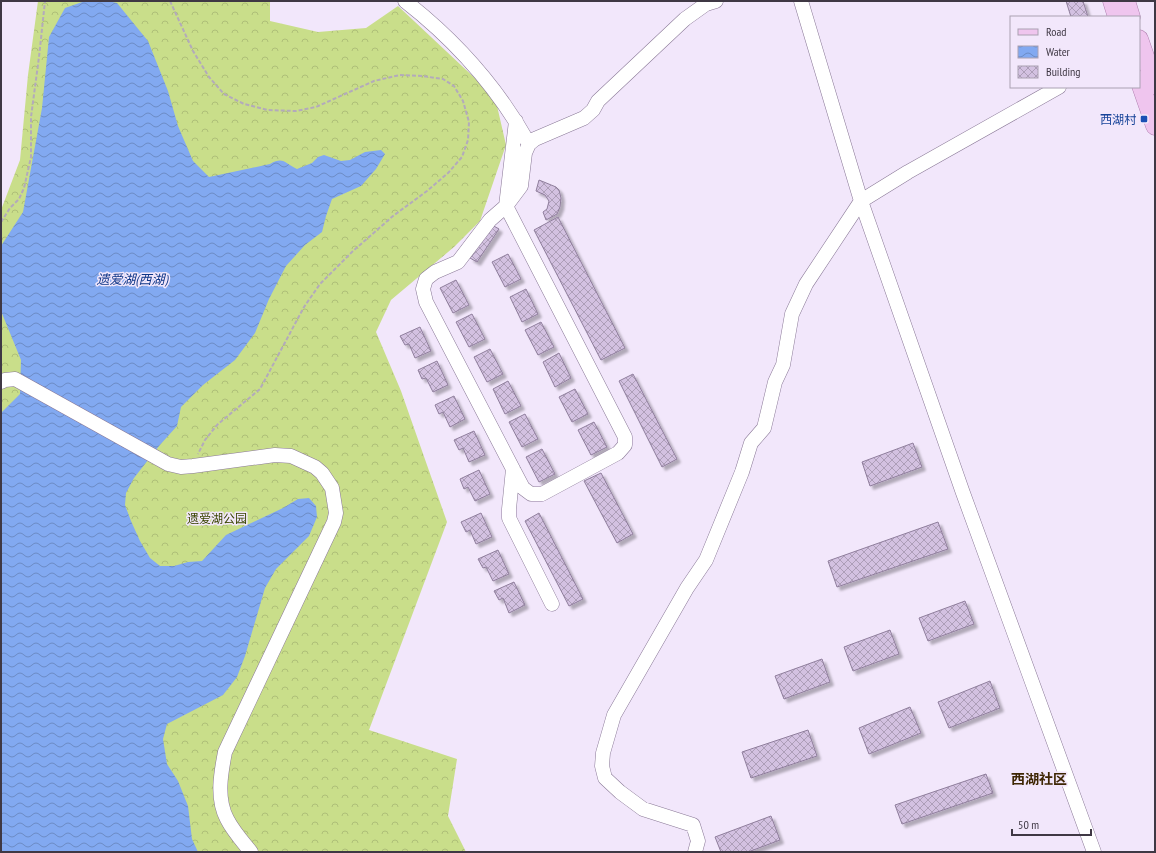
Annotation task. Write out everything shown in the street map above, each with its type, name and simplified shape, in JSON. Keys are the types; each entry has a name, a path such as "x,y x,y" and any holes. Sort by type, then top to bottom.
{"main road":[{"path":"1112,1 1117,16"},
{"path":"1126,1 1131,16"},
{"path":"1140,42 1155,85"},
{"path":"1140,83 1155,126"}],"street":[{"path":"405,1 457,47 488,83 516,121 529,144"},
{"path":"516,121 506,206 625,437 625,445 618,453 542,494 531,494 523,488 512,469 426,302 423,289 426,279 435,272 458,262 490,220 506,206 521,186 525,153 529,144 584,118 593,110 598,101 685,19 706,4 716,1"},
{"path":"801,1 861,201 963,493 1094,852"},
{"path":"695,852 698,841 693,825 643,809 620,792 604,778 602,766 603,753 614,715 687,588 706,560 742,472 751,443 764,428 775,382 783,365 792,314 806,284 861,201 908,172 1057,88"},
{"path":"1,382 15,379 168,464 193,466 275,456 291,456 315,467 322,473 332,488 336,513 334,522 225,752 221,772 220,793 223,810 227,820 251,852"},
{"path":"512,469 509,518 552,604"}],"path":[{"path":"1,222 10,208 19,199 24,188 31,157 31,117 45,1"},
{"path":"170,1 193,51 209,77 224,94 244,104 268,110 296,111 316,107 374,81 400,75 422,76 443,78 454,86 463,101 469,122 468,140 462,157 448,173 427,191 393,216 358,246 320,284 304,307 260,390 217,425 205,440 198,452 193,466"}],"green space":[{"name":"遗爱湖公园","path":"38,1 270,1 270,21 318,32 366,28 398,6 495,97 506,145 480,221 454,247 391,300 376,332 401,391 447,522 369,730 457,759 448,816 466,852 1,852 1,210 20,160 28,75"}],"water":[{"name":"遗爱湖(西湖)","path":"85,1 108,1 117,3 148,41 168,91 178,126 193,161 209,177 278,161 282,161 297,169 312,163 318,157 324,155 341,161 350,160 365,152 381,150 385,154 376,169 361,186 332,199 322,232 305,245 286,266 269,299 255,333 235,360 203,385 181,407 177,426 134,478 126,493 125,505 140,541 150,558 160,566 174,566 188,562 202,561 226,535 283,508 298,499 309,498 316,506 317,517 309,536 276,569 265,588 245,656 237,677 223,695 167,724 163,739 167,764 178,781 188,806 192,839 198,852 1,852 1,413 20,394 21,360 1,311 1,246 23,212 42,108 49,37 65,8"}],"building":[{"path":"1066,1 1083,1 1088,16 1071,16"},
{"path":"539,180 556,187 559,190 561,198 560,207 557,214 546,220 543,212 547,209 549,201 545,195 536,191"},
{"path":"558,217 625,348 601,360 534,230"},
{"path":"492,225 499,229 477,262 470,258"},
{"path":"508,254 521,279 505,287 492,262"},
{"path":"456,280 469,305 453,313 440,288"},
{"path":"526,289 538,314 522,322 510,297"},
{"path":"472,314 485,339 469,347 456,322"},
{"path":"541,322 554,347 538,355 525,330"},
{"path":"420,327 431,351 415,358 409,344 405,345 400,336"},
{"path":"490,349 503,374 487,382 474,357"},
{"path":"559,353 571,378 555,387 543,362"},
{"path":"437,361 448,385 433,392 426,378 422,379 418,370"},
{"path":"633,374 677,459 662,467 619,381"},
{"path":"508,381 521,406 505,414 493,389"},
{"path":"575,389 588,414 572,422 559,397"},
{"path":"454,396 465,419 450,427 443,412 439,414 435,405"},
{"path":"525,414 538,439 522,447 509,422"},
{"path":"594,422 607,447 591,455 578,430"},
{"path":"474,431 485,455 469,462 463,448 459,450 454,440"},
{"path":"913,443 922,467 870,486 862,462"},
{"path":"542,449 555,474 539,482 526,457"},
{"path":"479,470 490,494 475,501 468,487 464,489 460,479"},
{"path":"601,473 633,534 617,543 584,481"},
{"path":"481,513 492,537 476,544 470,530 466,532 461,522"},
{"path":"539,513 583,599 569,606 525,521"},
{"path":"938,522 948,549 837,587 828,561"},
{"path":"498,550 509,574 493,581 486,567 483,568 478,559"},
{"path":"514,582 525,605 509,613 503,598 499,600 494,591"},
{"path":"965,601 974,624 928,641 919,618"},
{"path":"890,630 899,654 853,671 844,647"},
{"path":"822,659 830,682 784,699 775,676"},
{"path":"990,681 1000,708 949,728 938,702"},
{"path":"910,707 921,733 869,754 859,728"},
{"path":"808,730 817,756 751,778 742,752"},
{"path":"986,774 993,793 902,824 895,805"},
{"path":"771,816 780,840 748,852 721,852 715,837"}],"place":[{"name":"西湖村","path":"1144,119"}],"district":[{"name":"西湖社区","path":"1039,779"}]}
